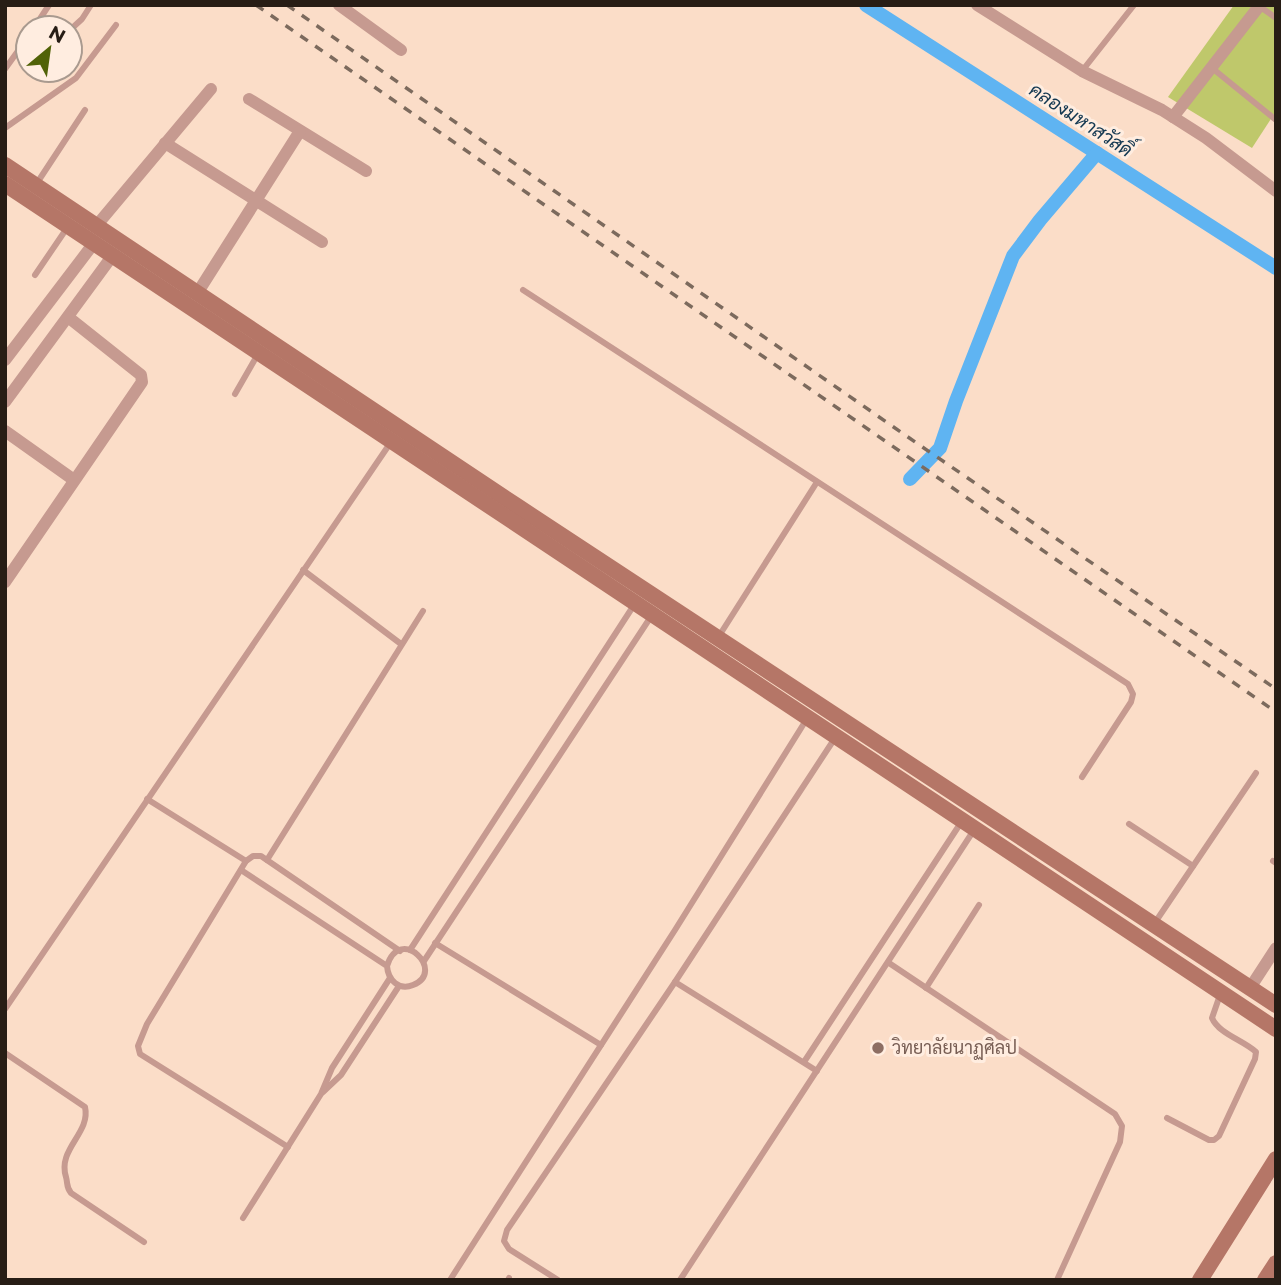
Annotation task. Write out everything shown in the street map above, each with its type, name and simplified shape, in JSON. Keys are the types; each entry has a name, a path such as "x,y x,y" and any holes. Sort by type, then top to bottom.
{"main road":[{"path":"5,165 198,292 640,596"},
{"path":"5,184 391,442 657,607 837,736 977,824 1154,924 1276,1006"},
{"path":"657,607 718,638 977,824 1276,1029"},
{"path":"1200,1280 1276,1159"},
{"path":"1265,1280 1276,1262"}],"street":[{"path":"339,5 401,50"},
{"path":"977,5 1082,71 1174,117 1276,191"},
{"path":"1174,117 1259,6"},
{"path":"97,225 211,89"},
{"path":"249,99 366,171"},
{"path":"198,292 300,131"},
{"path":"164,143 322,242"},
{"path":"5,360 93,243"},
{"path":"5,402 113,255"},
{"path":"5,582 142,382 141,374 68,317"},
{"path":"5,431 75,480"},
{"path":"1250,988 1276,948"}],"lane":[{"path":"1082,71 1134,5"},
{"path":"1259,6 1276,18"},
{"path":"5,128 76,78 116,25"},
{"path":"1212,68 1276,120"},
{"path":"36,185 85,110"},
{"path":"35,275 69,226"},
{"path":"523,290 1132,689 1131,702 1082,777"},
{"path":"235,394 259,352"},
{"path":"5,1009 391,442"},
{"path":"718,638 817,482"},
{"path":"303,570 401,644"},
{"path":"410,950 640,596"},
{"path":"424,961 657,607"},
{"path":"264,858 423,611"},
{"path":"450,1280 808,717"},
{"path":"558,1280 509,1249 504,1241 507,1230 837,736"},
{"path":"1154,924 1256,773"},
{"path":"147,799 246,861"},
{"path":"680,1280 889,963 977,824"},
{"path":"804,1062 977,824"},
{"path":"1129,824 1193,866"},
{"path":"241,870 387,966 390,978 399,986 412,986 422,979 424,961 410,950 400,950 264,858 253,856 246,861 147,1024 138,1046 140,1054 288,1147"},
{"path":"926,988 979,905"},
{"path":"435,943 601,1045"},
{"path":"387,966 393,955 400,950"},
{"path":"889,963 1115,1114 1122,1126 1120,1142 1057,1280"},
{"path":"243,1218 321,1094 332,1068 390,978"},
{"path":"675,982 817,1071"},
{"path":"321,1094 341,1075 399,986"},
{"path":"1167,1118 1209,1140 1214,1140 1219,1136 1255,1059 1256,1052 1248,1045 1215,1026 1212,1018 1221,992"},
{"path":"5,1053 85,1107 87,1114 84,1123 63,1161 67,1188 144,1242"}],"green space":[{"path":"1234,5 1276,5 1276,111 1252,148 1168,97"}],"waterway":[{"name":"คลองมหาสวัสดิ์","path":"866,5 1276,268"},
{"path":"910,479 940,448 1013,256 1097,153"}],"railway":[{"path":"256,5 1276,712"},
{"path":"287,5 918,444 1276,689"}],"place":[{"name":"วิทยาลัยนาฏศิลป","path":"878,1048"}]}
